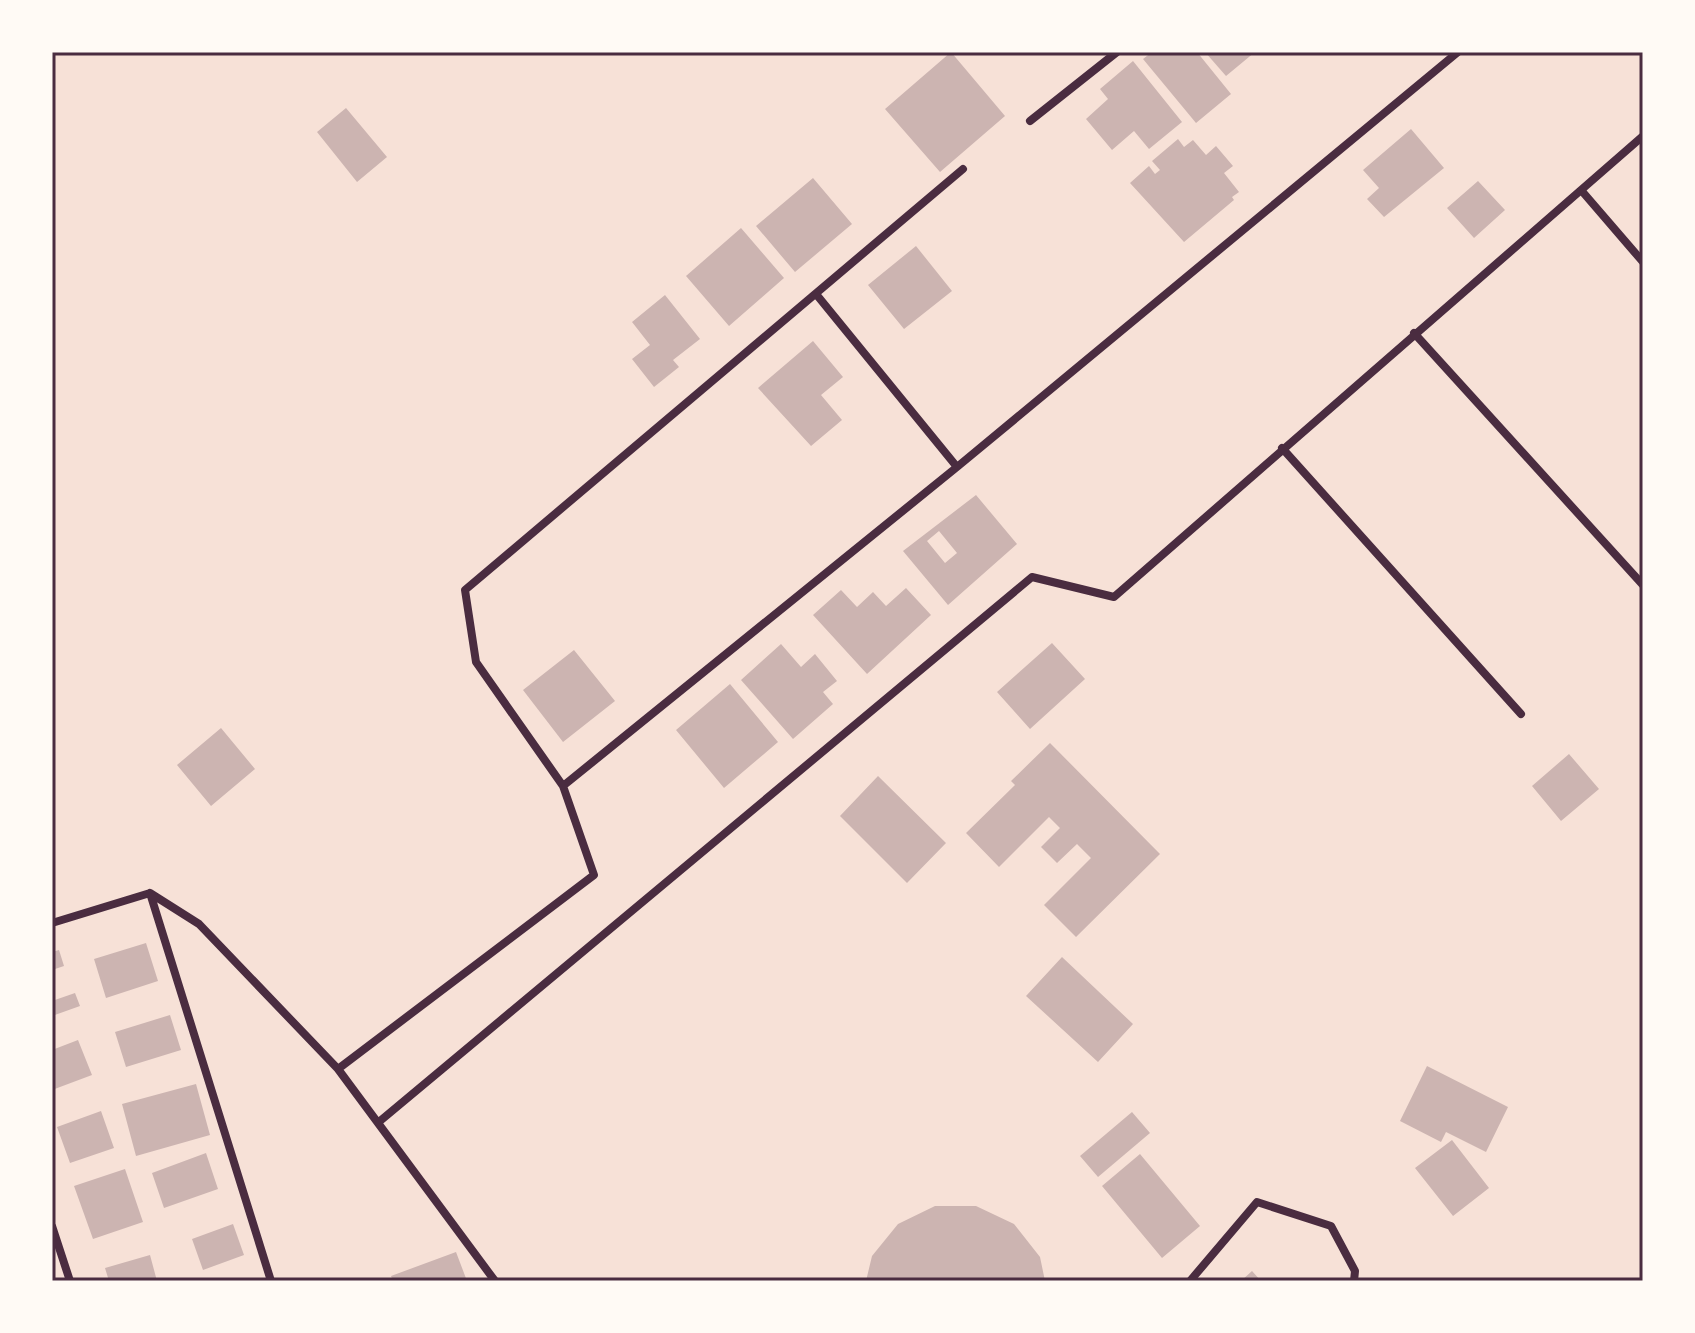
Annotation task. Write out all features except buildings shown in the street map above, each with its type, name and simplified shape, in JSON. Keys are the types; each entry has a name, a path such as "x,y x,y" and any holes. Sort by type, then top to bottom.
{"street":[{"path":"1030,121 1117,52"},
{"path":"563,786 957,467 1458,52"},
{"path":"380,1121 1032,577 1114,597 1643,136"},
{"path":"338,1069 594,875 563,786 476,662 465,590 963,169"},
{"path":"1581,190 1643,262"},
{"path":"816,294 957,467"},
{"path":"1414,333 1643,585"},
{"path":"1282,448 1521,714"},
{"path":"52,923 150,893 199,924 338,1069 380,1121 495,1281"},
{"path":"150,893 271,1281"},
{"path":"1190,1281 1257,1202 1331,1226 1355,1271 1354,1281"},
{"path":"52,1226 70,1281"}]}
